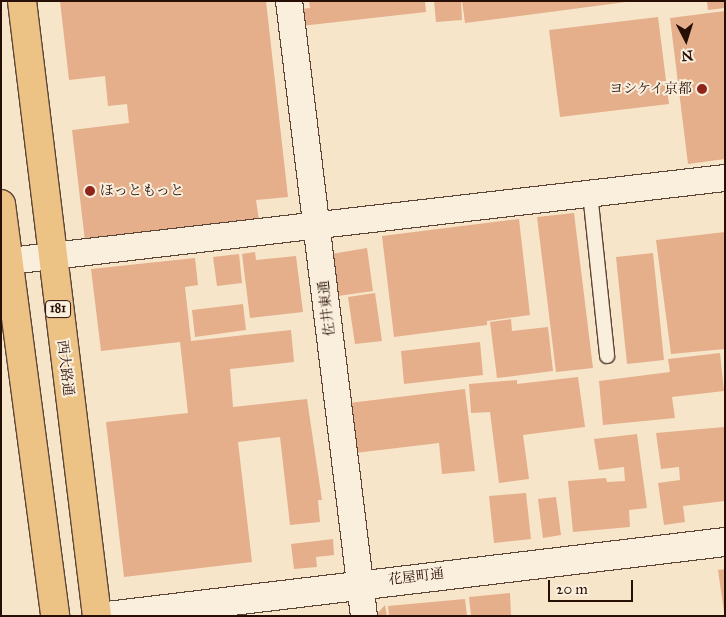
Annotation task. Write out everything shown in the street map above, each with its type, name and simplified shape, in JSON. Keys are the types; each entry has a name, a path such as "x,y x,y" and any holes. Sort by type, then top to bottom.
{"main road":[{"name":"西大路通","path":"22,1 51,256 97,616"},
{"path":"1,204 5,262 55,616"}],"street":[{"name":"佐井東通","path":"289,1 364,616"},
{"path":"5,262 725,178"},
{"name":"花屋町通","path":"107,616 360,584 725,542"}],"lane":[{"path":"590,193 607,356"}],"building":[{"path":"60,1 266,1 288,197 256,200 259,220 85,241 72,130 129,123 127,104 108,106 105,76 69,80"},
{"path":"309,1 425,1 426,12 301,26 299,9 310,8"},
{"path":"434,1 461,1 462,20 436,22"},
{"path":"462,1 626,1 626,2 465,23"},
{"path":"707,1 725,1 725,8 708,10"},
{"name":"ヨシケイ京都","path":"725,11 725,159 688,164 670,18"},
{"path":"658,17 669,104 560,117 549,30"},
{"path":"574,213 593,368 556,372 537,217"},
{"path":"519,219 530,315 487,321 487,325 394,337 382,236"},
{"path":"725,232 725,349 671,354 656,240"},
{"path":"367,248 373,291 338,296 331,254"},
{"path":"255,252 256,260 296,256 303,312 250,318 242,254"},
{"path":"653,253 664,360 627,364 616,257"},
{"path":"239,254 242,283 217,286 213,257"},
{"path":"195,258 198,285 185,287 191,341 291,330 294,362 230,369 233,407 307,399 322,500 318,500 320,522 290,525 280,437 238,442 252,562 124,577 106,422 188,413 180,342 101,351 91,269"},
{"path":"375,293 382,341 355,344 348,297"},
{"path":"243,304 246,330 195,337 192,310"},
{"path":"511,319 512,331 548,327 553,371 497,378 490,322"},
{"path":"480,342 483,375 404,384 401,351"},
{"path":"720,353 724,391 672,397 675,418 603,425 599,381 670,372 668,359"},
{"path":"578,377 585,427 523,435 529,479 499,483 490,412 471,413 469,384 517,380 517,384"},
{"path":"465,389 475,471 442,474 439,443 355,453 349,403"},
{"path":"724,427 725,501 683,506 685,522 664,525 658,483 680,480 679,467 661,469 656,433"},
{"path":"637,434 647,508 629,510 630,527 573,532 568,481 606,478 607,482 625,481 624,467 599,470 594,439"},
{"path":"526,493 531,539 494,543 489,496"},
{"path":"556,497 561,535 543,538 538,499"},
{"path":"333,539 334,555 316,557 317,567 294,569 291,544"},
{"path":"725,569 725,612 724,612 718,570"},
{"path":"510,593 511,616 471,616 469,597"},
{"path":"465,599 467,616 389,616 388,606"},
{"path":"385,605 387,616 375,616"}],"place":[{"name":"ヨシケイ京都","path":"702,89"},
{"name":"ほっともっと","path":"90,191"}]}
